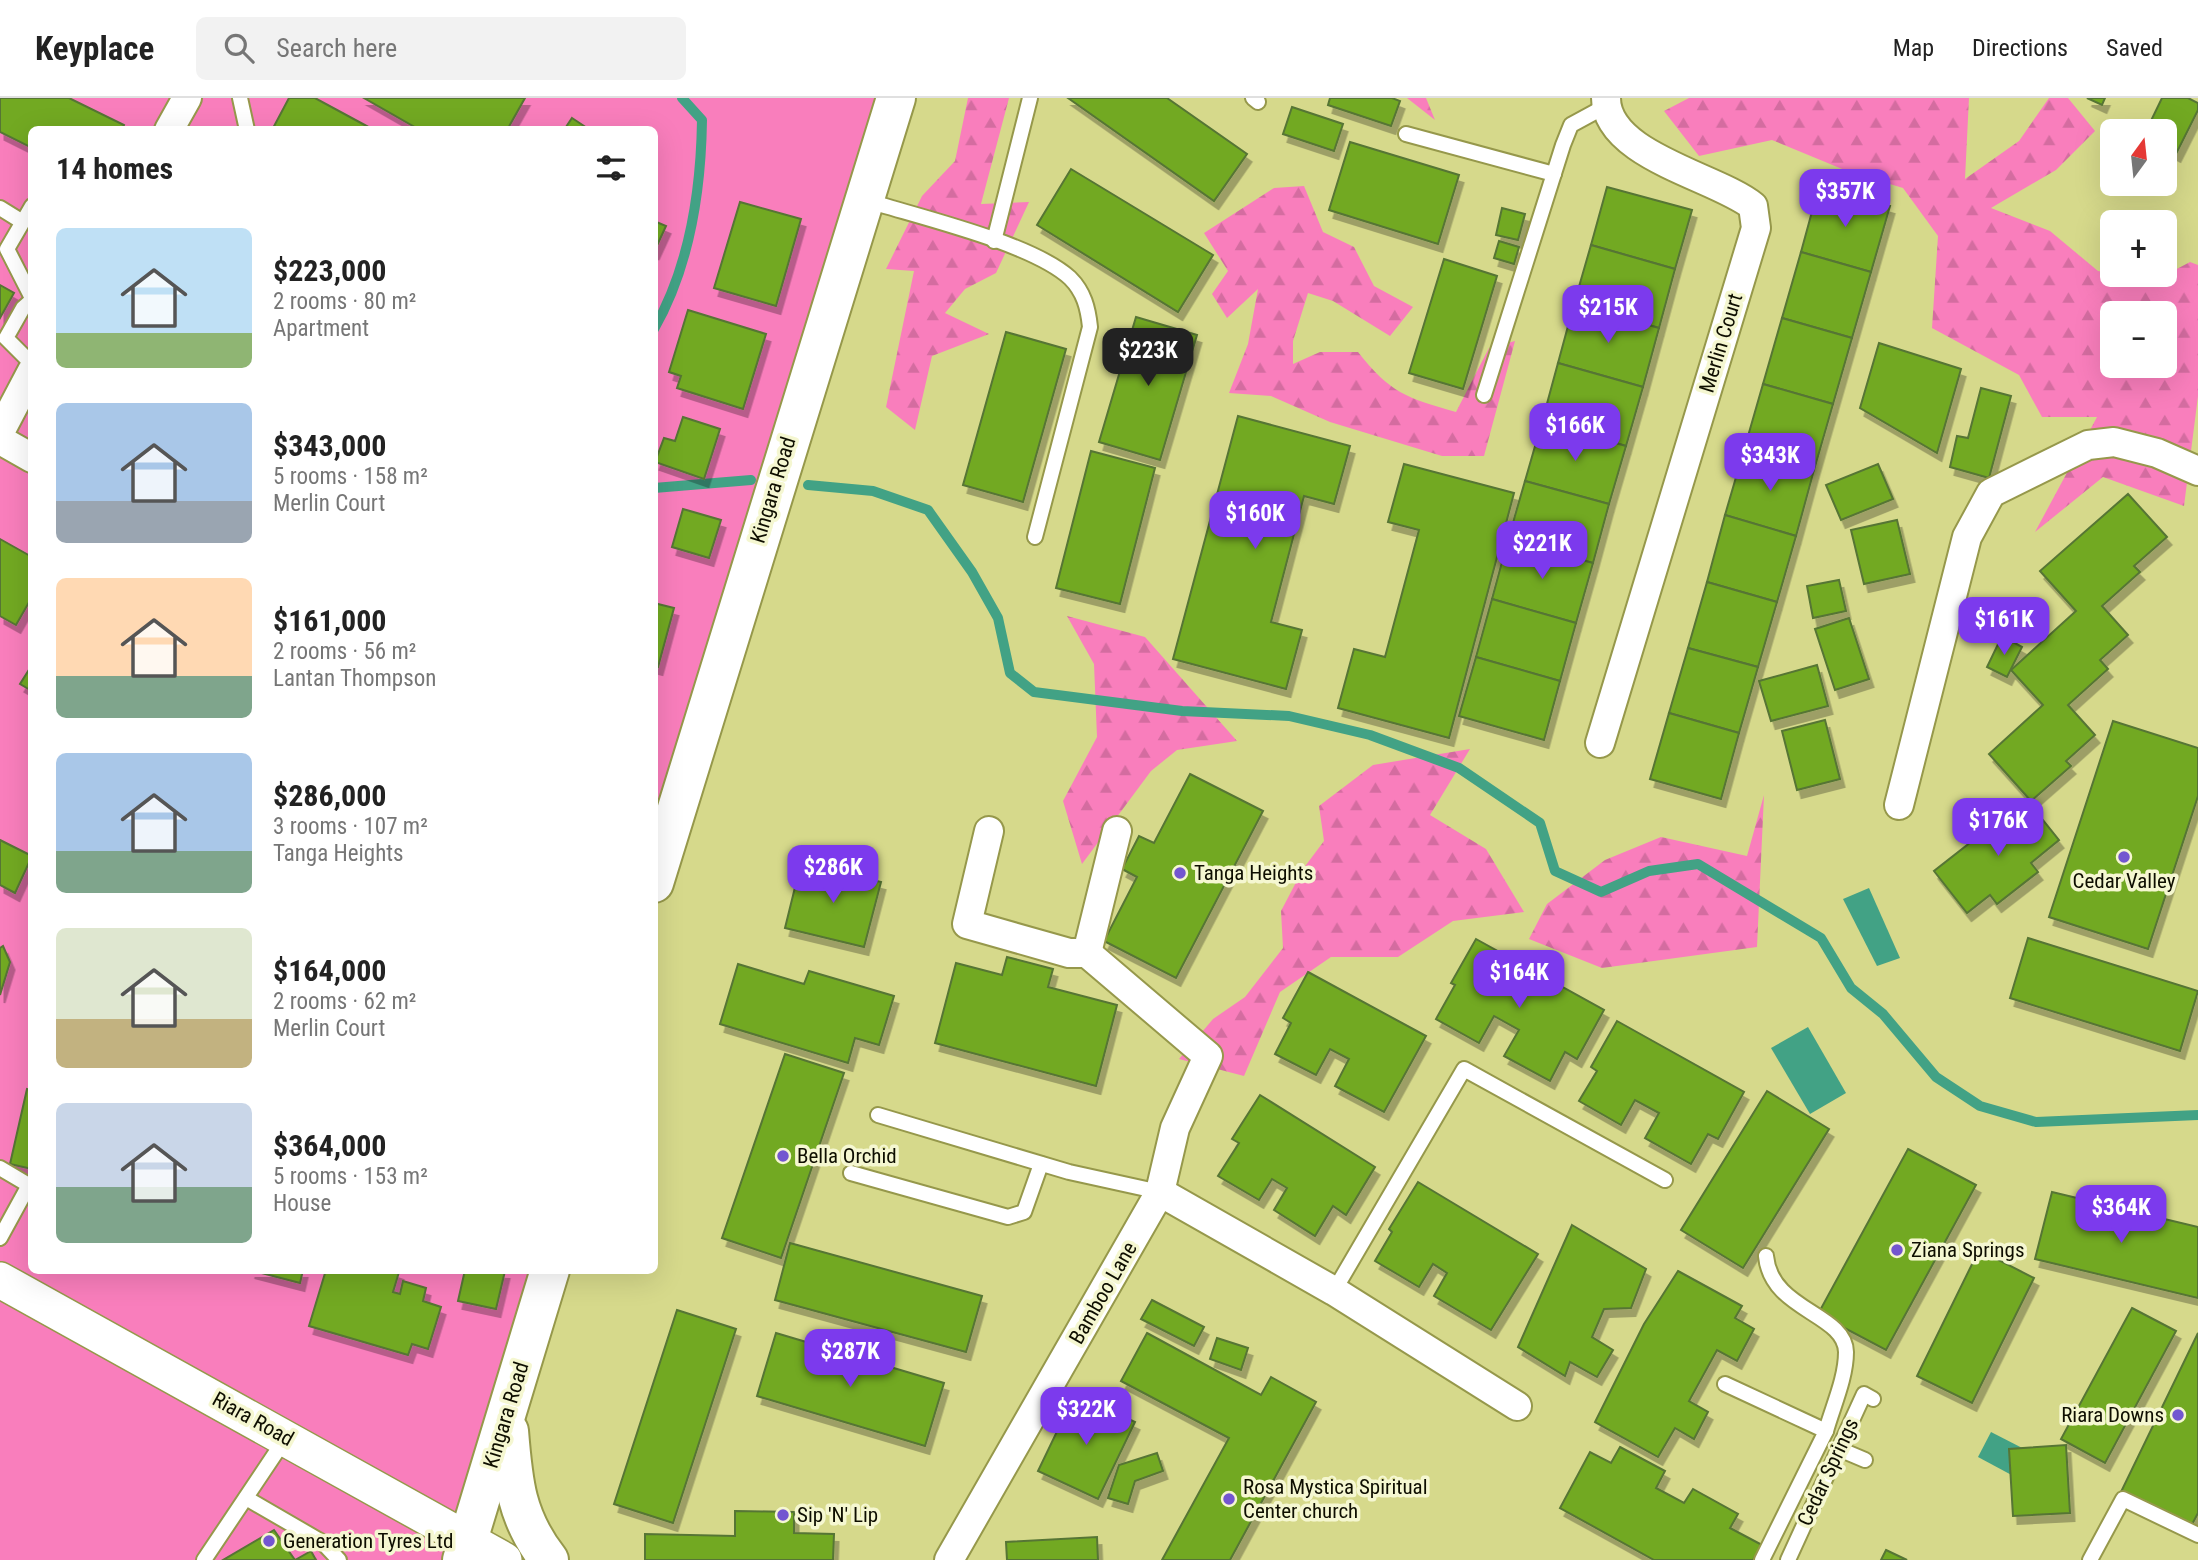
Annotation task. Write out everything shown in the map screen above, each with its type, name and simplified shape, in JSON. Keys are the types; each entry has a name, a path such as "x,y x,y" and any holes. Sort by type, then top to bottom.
{"main road":[{"name":"Kingara Road","path":"658,854 663,817 895,98"},
{"name":"Kingara Road","path":"464,1549 508,1415 549,1274"},
{"path":"508,1415 512,1475 520,1511 530,1533 549,1560"}],"street":[{"path":"171,126 187,98"},
{"name":"Merlin Court","path":"1600,743 1756,229 1753,206 1739,195 1704,182 1650,155 1612,123 1606,102"},
{"path":"0,432 28,379"},
{"path":"0,440 28,456"},
{"path":"1899,805 1967,537 1991,493 2088,445 2114,442 2157,453 2198,471"},
{"path":"989,831 967,924 1069,953 1087,953 1117,831"},
{"name":"Bamboo Lane","path":"949,1560 1160,1192 1175,1128 1208,1056 1087,953"},
{"path":"1160,1192 1334,1291 1517,1406"},
{"name":"Riara Road","path":"0,1280 285,1438 464,1549 504,1560"}],"lane":[{"path":"240,98 246,126"},
{"path":"994,241 1030,98"},
{"path":"1484,395 1553,174 1571,125 1606,102"},
{"path":"1406,134 1553,174"},
{"path":"864,200 1047,260 1072,280 1087,302 1090,327 1035,537"},
{"path":"0,208 22,222"},
{"path":"28,212 12,237 8,253 28,290"},
{"path":"28,304 14,320 6,338 28,360"},
{"path":"1334,1291 1464,1069 1665,1180"},
{"path":"878,1115 1041,1164 1160,1192"},
{"path":"851,1173 1008,1217 1024,1212 1041,1164"},
{"path":"0,1168 28,1185"},
{"path":"0,1238 28,1189"},
{"path":"1762,1560 1826,1431 1844,1368 1844,1341 1837,1331 1776,1286 1768,1275 1766,1256"},
{"path":"1725,1384 1826,1431"},
{"name":"Cedar Springs","path":"1788,1560 1864,1394 1873,1399"},
{"path":"204,1560 285,1438"},
{"path":"1839,1449 1865,1460"},
{"path":"246,1498 322,1542 339,1560"},
{"path":"2090,1560 2123,1499 2198,1535"}],"green space":[{"path":"0,98 889,98 658,850 658,126 28,126 28,1274 535,1274 449,1560 0,1560"},
{"path":"968,98 1009,98 981,204 1029,202 996,273 965,289 945,313 989,334 932,356 915,430 886,407 914,271 886,269 922,196 955,161"},
{"path":"1407,98 1426,98 1435,120"},
{"path":"1689,98 1969,98 1965,179 2019,141 2049,98 2068,98 2095,131 2056,170 1991,208 2050,231 2100,271 2100,287 2177,287 2177,269 2190,262 2198,265 2198,396 2184,506 2103,477 2035,532 2097,417 2042,417 2019,375 1932,328 1938,236 1903,188 1847,171 1772,140 1699,156 1664,111"},
{"path":"1304,186 1323,232 1354,247 1374,286 1413,307 1390,336 1333,301 1308,293 1293,341 1293,364 1320,352 1358,352 1380,377 1401,392 1456,412 1489,348 1515,341 1484,456 1442,456 1330,422 1271,396 1229,393 1248,344 1258,289 1227,318 1212,294 1228,271 1204,233 1274,188"},
{"path":"1067,616 1145,637 1237,741 1177,750 1151,771 1082,864 1063,801 1097,737 1094,664"},
{"path":"1470,749 1430,815 1486,849 1524,912 1453,921 1398,957 1331,957 1280,992 1244,1076 1179,1059 1213,1019 1245,997 1283,948 1281,911 1303,869 1324,841 1319,806 1373,765"},
{"path":"1764,795 1757,947 1602,968 1529,939 1547,904 1605,860 1661,837 1747,856"}],"shaded area":[{"path":"1869,888 1900,958 1877,966 1843,899"},
{"path":"1808,1027 1846,1093 1810,1114 1771,1048"},
{"path":"1991,1432 2032,1453 2019,1479 1978,1457"}],"building":[{"path":"0,98 69,98 124,125 28,126 28,146 0,132"},
{"path":"289,98 315,98 367,126 274,126"},
{"path":"364,98 525,98 509,126 413,126"},
{"path":"1068,98 1167,98 1247,154 1214,201"},
{"path":"1330,98 1392,98 1400,101 1391,126 1328,105"},
{"path":"2087,98 2105,98 2102,105"},
{"path":"2162,98 2188,98 2198,103 2198,110 2177,152 2177,119 2152,119"},
{"path":"1292,107 1343,124 1334,151 1283,134"},
{"path":"572,118 584,126 567,126"},
{"path":"1350,142 1459,175 1438,244 1329,210"},
{"path":"1071,169 1213,255 1178,312 1037,225"},
{"path":"1819,186 1890,206 1871,272 1801,252"},
{"path":"1607,187 1692,210 1675,269 1591,245"},
{"path":"740,202 801,219 776,306 714,288"},
{"path":"1502,208 1525,214 1518,240 1496,235"},
{"path":"658,223 666,226 658,243"},
{"path":"1499,241 1519,247 1514,264 1494,258"},
{"path":"1591,245 1675,269 1659,328 1574,304"},
{"path":"1801,252 1871,272 1852,338 1782,318"},
{"path":"1444,259 1497,276 1463,389 1409,373"},
{"path":"0,285 14,293 0,318"},
{"path":"1574,304 1659,328 1643,387 1558,363"},
{"path":"688,310 766,334 743,409 677,388 681,376 669,372"},
{"path":"1136,317 1197,335 1160,460 1099,442"},
{"path":"1782,318 1852,338 1833,404 1763,384"},
{"path":"1006,332 1066,349 1023,502 963,485"},
{"path":"1879,343 1961,369 1937,453 1860,408"},
{"path":"1558,363 1643,387 1626,446 1542,422"},
{"path":"1763,384 1833,404 1814,470 1744,450"},
{"path":"1981,388 2011,396 1989,478 1950,467 1957,436 1968,438"},
{"path":"1238,416 1350,446 1334,504 1304,496 1271,622 1302,630 1286,689 1173,659"},
{"path":"683,417 720,429 704,479 658,463 658,454 664,438 675,441"},
{"path":"1542,422 1626,446 1609,504 1525,481"},
{"path":"1744,450 1814,470 1796,536 1725,515"},
{"path":"1091,451 1155,468 1120,604 1056,588"},
{"path":"1404,464 1514,493 1449,738 1338,708 1354,649 1385,657 1419,530 1388,522"},
{"path":"1878,464 1893,499 1841,520 1826,485"},
{"path":"1525,481 1609,504 1593,563 1508,540"},
{"path":"2128,494 2167,537 2134,566 2140,572 2102,606 2128,635 2100,660 2108,669 2068,705 2095,735 2066,761 2071,766 2031,801 1989,754 2043,705 2011,670 2076,611 2040,571"},
{"path":"683,509 721,520 709,558 672,547"},
{"path":"1725,515 1796,536 1777,602 1707,582"},
{"path":"1897,520 1910,574 1864,584 1851,530"},
{"path":"0,539 28,555 28,604 16,625 0,616"},
{"path":"1508,540 1593,563 1576,623 1492,599"},
{"path":"1839,580 1846,611 1813,618 1807,586"},
{"path":"1707,582 1777,602 1758,667 1688,648"},
{"path":"1492,599 1576,623 1560,681 1476,657"},
{"path":"658,604 674,608 658,667"},
{"path":"1849,618 1869,679 1835,690 1815,629"},
{"path":"2002,636 2022,647 2007,677 1987,667"},
{"path":"1688,648 1758,667 1739,733 1669,713"},
{"path":"1476,657 1560,681 1544,740 1459,716"},
{"path":"1817,665 1828,706 1771,721 1759,681"},
{"path":"28,671 28,689 20,684"},
{"path":"1669,713 1739,733 1721,799 1650,779"},
{"path":"1825,720 1840,779 1797,790 1782,731"},
{"name":"Cedar Valley","path":"2113,721 2198,748 2198,796 2148,949 2049,917"},
{"name":"Tanga Heights","path":"1190,774 1263,811 1176,978 1104,941 1137,877 1122,869 1139,836 1154,843"},
{"path":"2026,799 2059,840 2031,863 2038,872 1997,904 1990,895 1967,913 1934,871"},
{"path":"0,840 28,854 28,865 15,893 0,885"},
{"path":"801,863 881,882 864,947 785,928"},
{"path":"2028,938 2198,991 2180,1051 2010,998"},
{"path":"1476,939 1604,1010 1577,1059 1565,1052 1550,1081 1504,1056 1519,1030 1494,1016 1479,1043 1436,1019 1455,985 1451,983"},
{"path":"3,946 10,962 0,995 0,948"},
{"path":"1007,957 1053,969 1048,987 1117,1005 1096,1086 935,1043 956,963 1002,975"},
{"path":"738,964 804,984 809,971 894,996 879,1045 855,1038 848,1063 720,1024"},
{"path":"1308,972 1426,1036 1384,1112 1335,1086 1349,1059 1330,1049 1316,1075 1275,1054 1291,1023 1283,1018"},
{"path":"1617,1021 1744,1092 1718,1139 1708,1134 1691,1164 1645,1138 1659,1113 1635,1100 1621,1125 1579,1101 1597,1071 1591,1067"},
{"name":"Bella Orchid","path":"785,1054 844,1073 781,1258 722,1238"},
{"path":"27,1089 28,1089 28,1168 10,1164"},
{"path":"1767,1091 1829,1129 1743,1268 1681,1230"},
{"path":"1260,1095 1375,1167 1346,1215 1333,1206 1315,1236 1274,1210 1287,1188 1272,1179 1259,1200 1218,1176 1239,1143 1232,1139"},
{"name":"Ziana Springs","path":"1908,1149 1976,1185 1886,1350 1818,1314"},
{"path":"1418,1182 1538,1254 1491,1330 1434,1296 1447,1273 1433,1264 1419,1287 1375,1261 1392,1232 1389,1229"},
{"path":"2052,1192 2198,1227 2198,1298 2035,1259"},
{"path":"1572,1225 1646,1269 1631,1308 1604,1309 1592,1337 1613,1350 1597,1377 1570,1362 1565,1376 1518,1347"},
{"path":"790,1243 982,1296 966,1352 775,1300"},
{"path":"1979,1250 2034,1278 1972,1403 1917,1376"},
{"path":"1678,1271 1742,1306 1735,1318 1754,1329 1737,1361 1717,1350 1689,1401 1708,1412 1694,1439 1675,1428 1658,1457 1595,1422 1644,1324"},
{"path":"265,1274 302,1274 300,1283"},
{"path":"325,1274 398,1274 393,1292 400,1294 403,1281 426,1288 423,1301 441,1307 428,1349 412,1344 408,1355 309,1326"},
{"path":"464,1274 504,1274 496,1309 458,1301"},
{"path":"1152,1300 1204,1327 1194,1346 1141,1319"},
{"path":"2132,1308 2176,1331 2105,1463 2061,1439"},
{"path":"677,1310 736,1329 673,1523 614,1504"},
{"path":"776,1333 944,1383 925,1446 757,1396"},
{"name":"Rosa Mystica Spiritual Center church","path":"1147,1333 1261,1395 1271,1377 1316,1402 1230,1560 1162,1560 1229,1438 1121,1381"},
{"name":"Riara Downs","path":"2198,1333 2198,1513 2189,1530 2119,1496"},
{"path":"1217,1338 1248,1348 1241,1370 1210,1359"},
{"path":"1075,1394 1135,1422 1098,1499 1038,1471"},
{"path":"2066,1445 2070,1513 2013,1516 2009,1449"},
{"path":"1620,1447 1665,1471 1656,1488 1684,1503 1693,1489 1738,1514 1730,1528 1762,1545 1753,1560 1654,1560 1560,1508 1590,1452 1611,1463"},
{"path":"1157,1453 1163,1471 1135,1481 1128,1504 1108,1498 1119,1465"},
{"path":"735,1511 794,1512 794,1533 834,1534 833,1560 645,1560 645,1534 735,1536"},
{"name":"Generation Tyres Ltd","path":"274,1530 295,1560 223,1560"},
{"path":"1097,1537 1098,1560 1007,1560 1006,1542"},
{"path":"1886,1550 1907,1560 1881,1560"},
{"path":"311,1551 316,1560 295,1560"}],"waterway":[{"path":"658,321 677,280 685,254 699,174 702,120 682,98"},
{"path":"658,488 751,480"},
{"path":"808,485 873,491 928,510 972,572 998,618 1010,673 1034,692 1182,711 1289,716 1370,735 1459,768 1540,823 1555,871 1601,892 1649,871 1698,864 1821,938 1851,988 1883,1014 1936,1077 1980,1106 2036,1122 2198,1115"}],"place":[{"name":"Cedar Valley","path":"2124,857"},
{"name":"Tanga Heights","path":"1180,873"},
{"name":"Bella Orchid","path":"783,1156"},
{"name":"Ziana Springs","path":"1897,1250"},
{"name":"Riara Downs","path":"2178,1415"},
{"name":"Rosa Mystica Spiritual Center church","path":"1229,1499"},
{"name":"Sip 'N' Lip","path":"783,1515"},
{"name":"Generation Tyres Ltd","path":"269,1541"}]}
